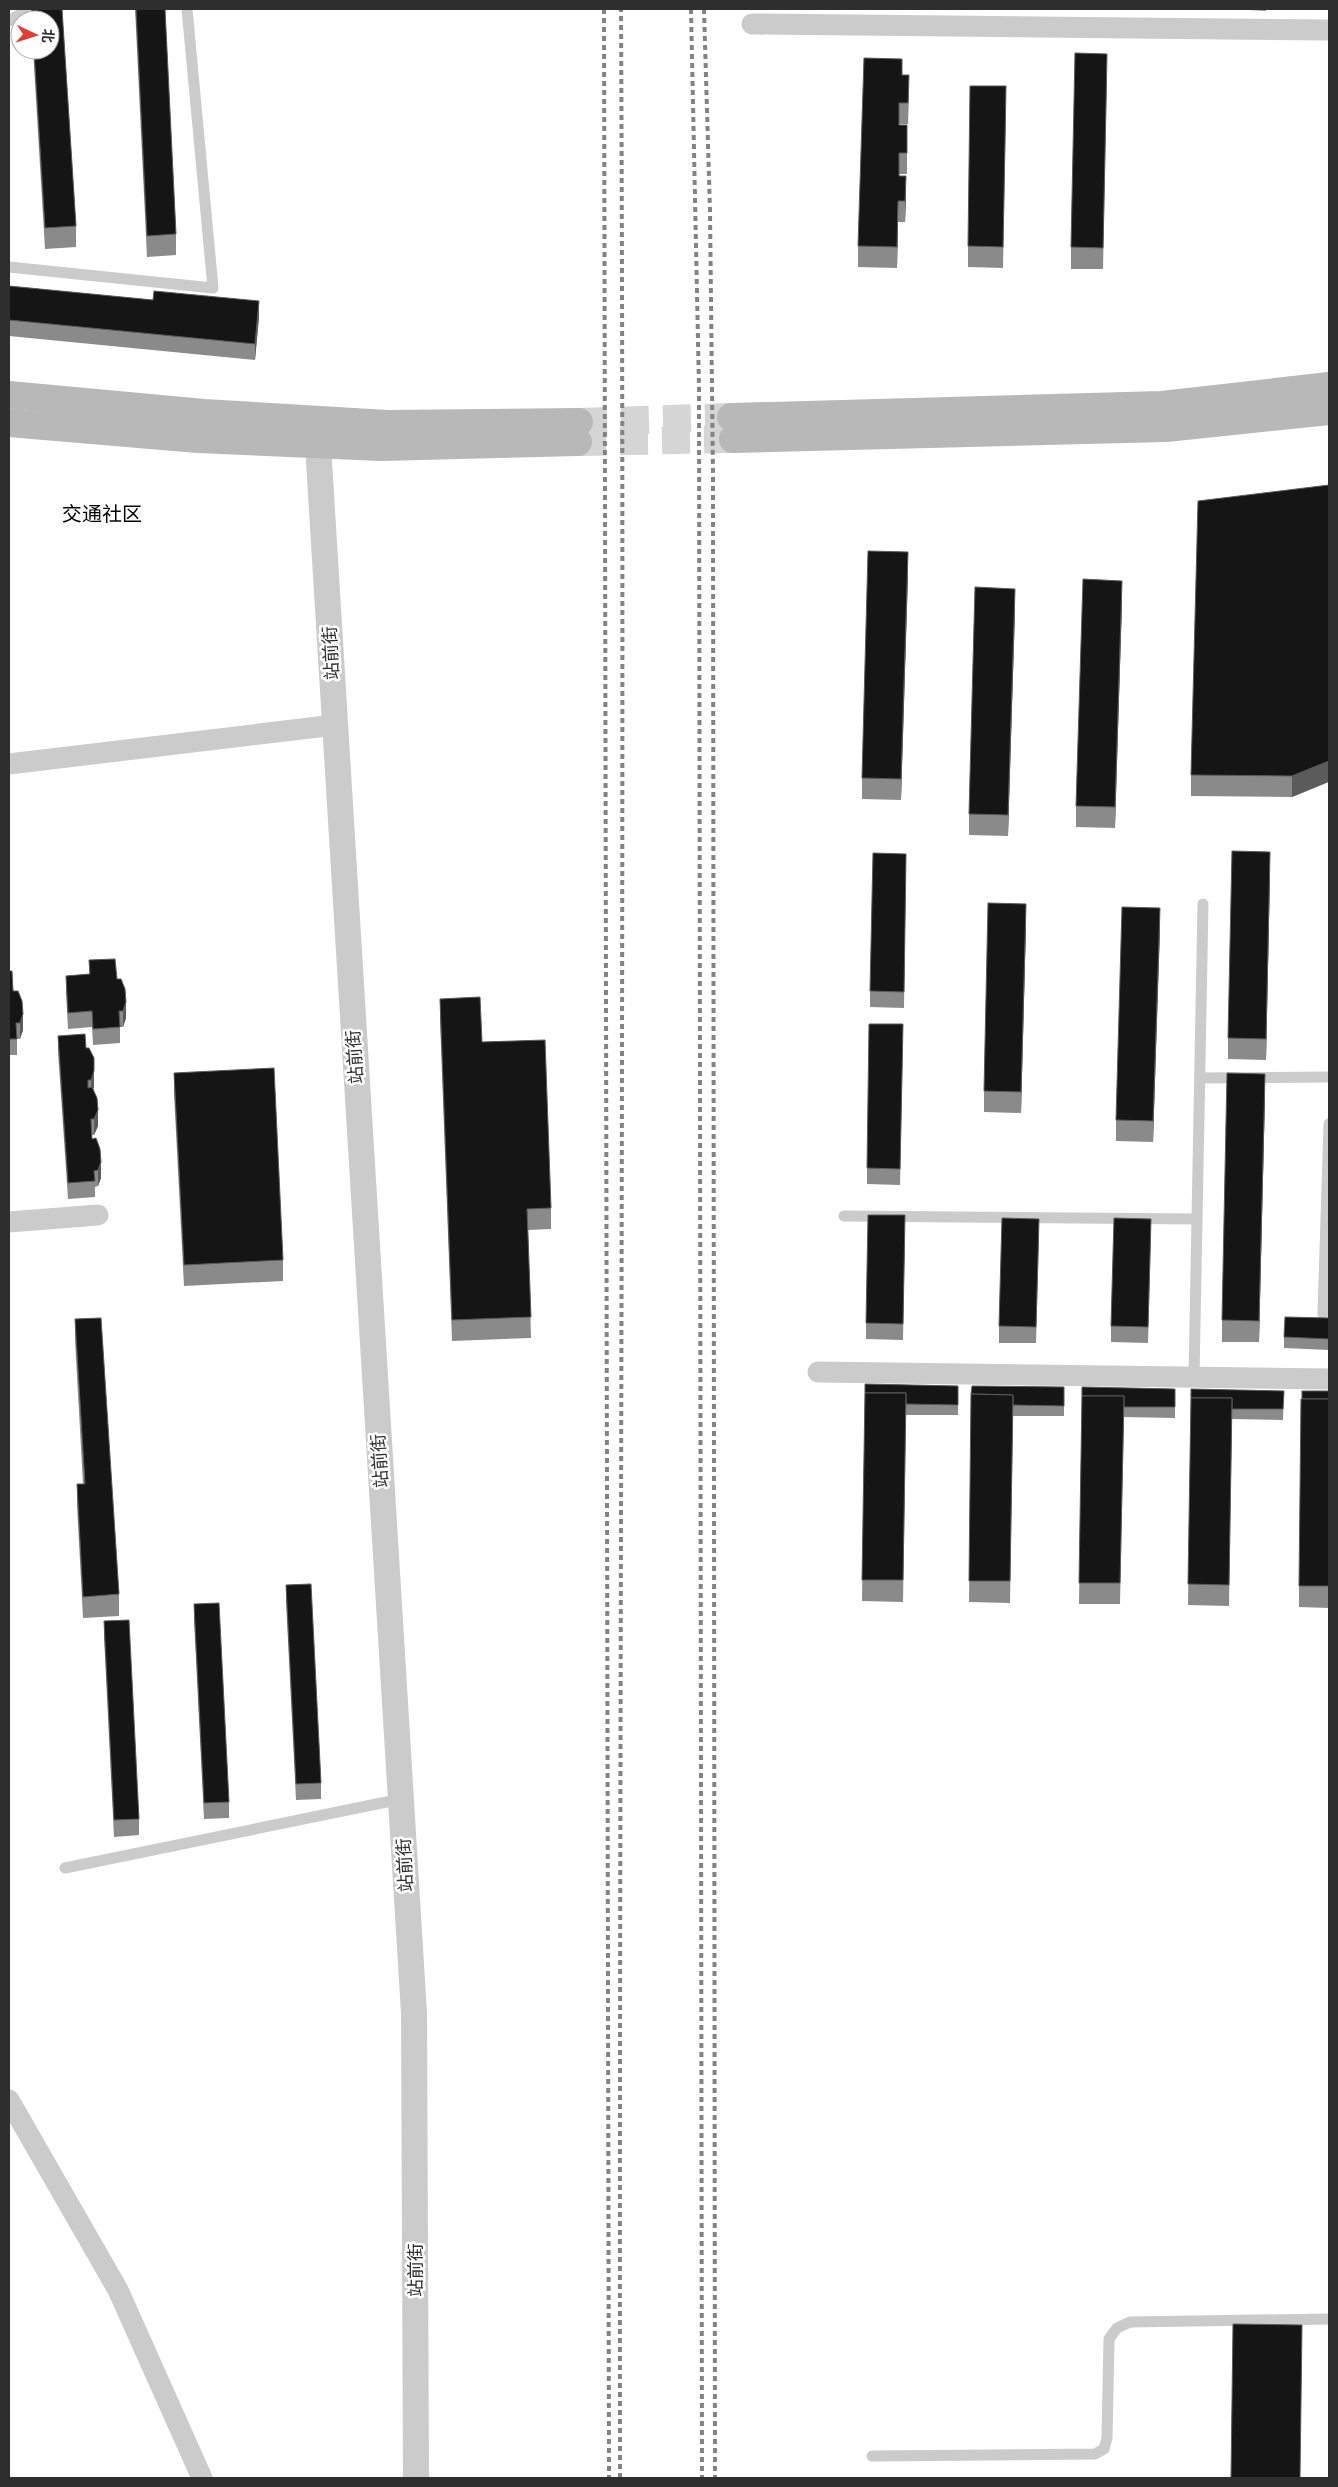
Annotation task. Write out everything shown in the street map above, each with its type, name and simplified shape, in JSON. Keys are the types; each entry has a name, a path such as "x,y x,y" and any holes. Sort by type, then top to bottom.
{"main road":[{"path":"1329,386 1162,405 732,428 1166,428 1329,411"},
{"path":"9,395 204,414 579,432 381,447 198,439 9,424"}],"street":[{"path":"752,24 1329,30"},
{"name":"站前街","path":"318,445 414,2013 416,2478"},
{"path":"9,764 335,725"},
{"path":"9,1222 98,1215"},
{"path":"818,1372 1329,1379"},
{"path":"9,2100 118,2290 202,2478"}],"lane":[{"path":"9,21 30,9"},
{"path":"9,267 213,288 186,9"},
{"path":"1194,1377 1203,904"},
{"path":"1200,1078 1329,1077"},
{"path":"1324,1314 1329,1124"},
{"path":"844,1216 1197,1219"},
{"path":"65,1868 401,1799"},
{"path":"872,2456 1095,2454 1104,2449 1107,2438 1109,2339 1117,2328 1130,2322 1329,2318"}],"building":[{"path":"62,9 76,226 45,228 35,60 60,60 60,10 32,10"},
{"path":"136,9 165,9 176,234 147,236"},
{"path":"1075,53 1107,54 1103,248 1071,247"},
{"path":"864,58 902,59 902,75 909,75 908,103 899,103 899,125 907,125 907,153 899,153 899,176 906,176 905,201 898,201 897,247 858,246"},
{"path":"970,86 1006,86 1003,247 968,246"},
{"path":"9,286 153,300 154,291 259,301 255,344 9,320"},
{"path":"1329,485 1329,761 1292,776 1191,775 1198,501"},
{"path":"868,551 908,552 901,779 862,778"},
{"path":"1083,579 1122,581 1115,807 1076,806"},
{"path":"975,587 1015,589 1008,815 969,814"},
{"path":"1232,851 1270,852 1266,1039 1228,1038"},
{"path":"873,853 906,854 904,992 870,991"},
{"path":"988,903 1026,904 1021,1092 984,1091"},
{"path":"1122,907 1160,908 1153,1121 1116,1120"},
{"path":"115,959 117,979 121,979 125,989 126,1002 123,1011 119,1011 120,1027 93,1029 92,1011 68,1013 66,976 90,974 89,960"},
{"path":"9,971 12,971 13,991 18,991 22,1001 23,1014 20,1023 16,1023 17,1039 9,1039"},
{"path":"480,997 482,1042 545,1040 551,1208 527,1209 531,1317 452,1320 440,999"},
{"path":"869,1024 903,1024 900,1169 867,1168"},
{"path":"85,1034 86,1048 89,1048 94,1058 94,1071 91,1080 88,1080 88,1088 92,1087 97,1098 98,1110 94,1119 91,1119 92,1139 96,1138 100,1149 101,1162 98,1170 94,1171 95,1181 68,1183 58,1036"},
{"path":"274,1068 283,1260 184,1265 174,1073"},
{"path":"1227,1073 1265,1074 1259,1321 1222,1320"},
{"path":"868,1215 905,1215 903,1324 866,1323"},
{"path":"1002,1218 1039,1219 1036,1327 999,1326"},
{"path":"1114,1218 1151,1219 1148,1327 1111,1326"},
{"path":"1285,1317 1329,1318 1329,1339 1284,1337"},
{"path":"101,1318 119,1594 83,1597 77,1484 85,1484 75,1319"},
{"path":"865,1384 958,1386 958,1405 906,1404 906,1393 865,1393"},
{"path":"972,1386 1064,1387 1064,1406 1013,1405 1013,1395 971,1394"},
{"path":"1082,1387 1175,1389 1175,1407 1124,1407 1124,1396 1082,1396"},
{"path":"1191,1389 1284,1391 1283,1409 1232,1409 1232,1398 1191,1398"},
{"path":"1302,1391 1329,1391 1329,1399 1302,1399"},
{"path":"865,1393 906,1393 903,1580 862,1580"},
{"path":"971,1394 1013,1395 1010,1581 969,1581"},
{"path":"1082,1396 1124,1396 1120,1583 1079,1583"},
{"path":"1191,1398 1232,1398 1229,1585 1188,1584"},
{"path":"1301,1399 1329,1399 1329,1586 1299,1586"},
{"path":"311,1584 321,1783 296,1784 286,1585"},
{"path":"219,1603 229,1802 204,1803 194,1604"},
{"path":"129,1620 139,1819 114,1820 104,1621"},
{"path":"1233,2324 1302,2325 1300,2478 1231,2478"}],"tunnel":[{"path":"579,422 731,417"},
{"path":"578,442 733,439"}],"railway":[{"path":"604,9 609,2478"},
{"path":"620,2478 621,9"},
{"path":"691,9 699,387 702,2478"},
{"path":"704,9 710,211 713,477 715,2478"}],"district":[{"name":"交通社区","path":"102,514"}]}
